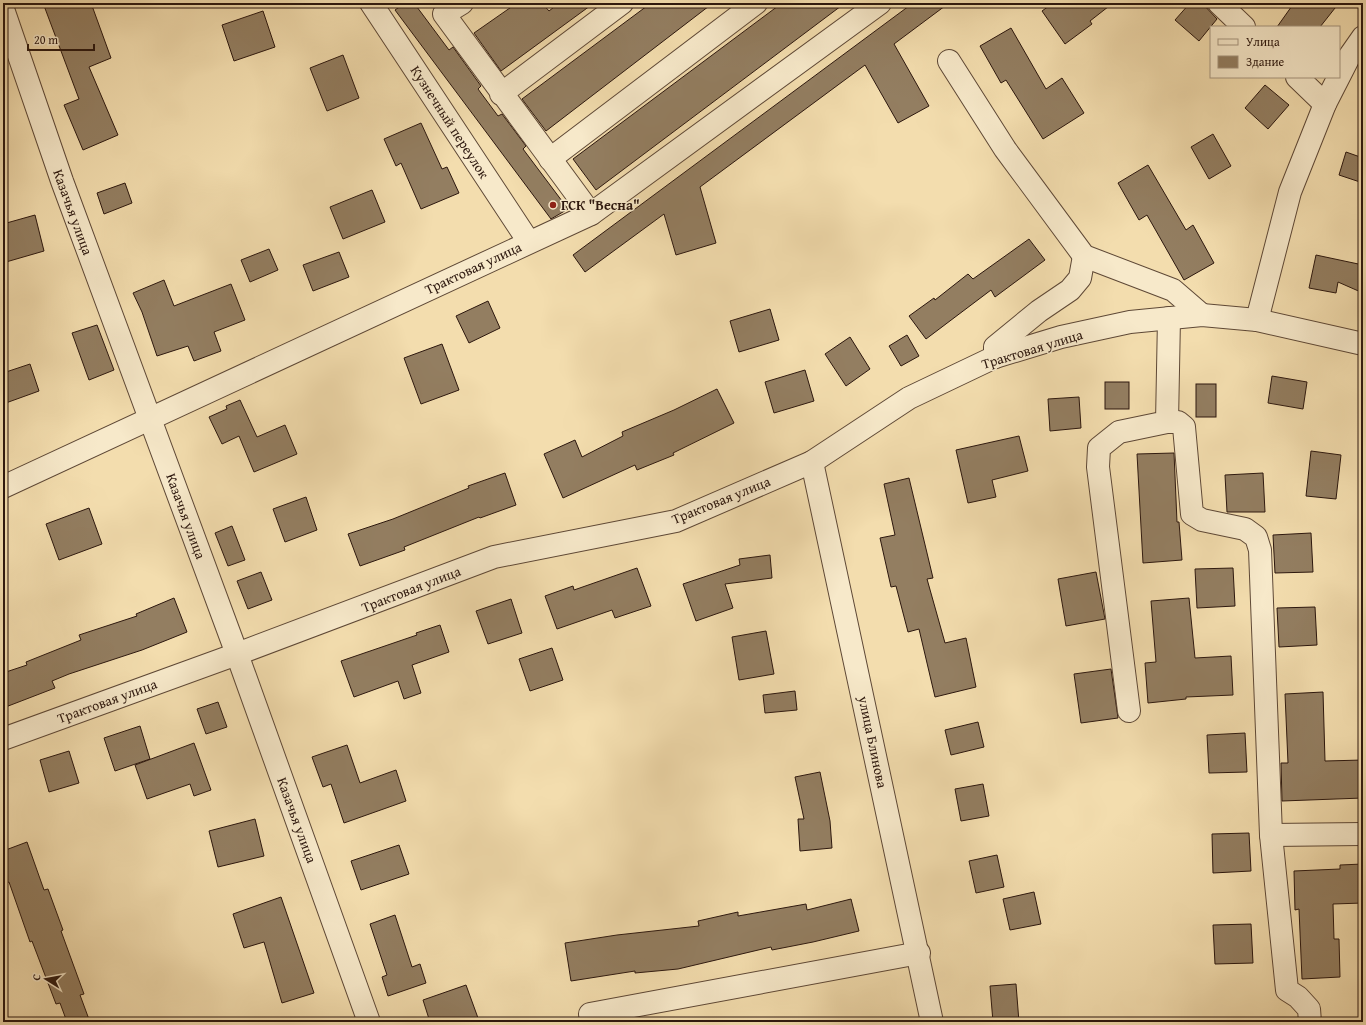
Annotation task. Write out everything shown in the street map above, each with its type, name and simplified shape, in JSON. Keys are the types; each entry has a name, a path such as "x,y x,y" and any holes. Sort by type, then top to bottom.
{"street":[{"name":"Кузнечный переулок","path":"371,3 529,242"},
{"path":"462,3 444,14 501,94 591,214"},
{"path":"501,94 622,3"},
{"path":"550,159 756,3"},
{"name":"Трактовая улица","path":"3,487 591,214 880,3"},
{"path":"1218,3 1243,26"},
{"name":"Казачья улица","path":"3,9 62,181 237,654 369,1022"},
{"path":"1340,75 1349,57 1363,36"},
{"path":"949,61 1005,149 1084,256 1173,290 1202,315"},
{"path":"1298,78 1325,104"},
{"path":"1258,320 1290,192 1325,104 1338,78"},
{"path":"995,358 995,347 1039,311 1070,290 1080,278 1084,256"},
{"name":"Трактовая улица","path":"3,739 237,654 494,557 676,521 812,462 909,398 995,358 1061,337 1130,322 1202,315 1258,320 1363,344"},
{"path":"1166,422 1169,318"},
{"path":"1129,711 1098,466 1099,448 1119,432 1166,422 1178,422 1184,427 1192,514 1202,520 1245,529 1256,537 1260,550 1271,835 1287,990 1298,996 1309,1009 1310,1022"},
{"name":"улица Блинова","path":"812,462 919,953 932,1022"},
{"path":"1271,835 1363,834"},
{"path":"590,1014 919,953"}],"building":[{"path":"43,3 91,3 111,58 89,67 118,135 83,150 64,105 79,99"},
{"path":"405,3 414,3 449,50 453,47 481,86 478,89 498,116 502,114 526,146 523,149 568,209 551,219 395,10"},
{"path":"517,3 542,3 549,11 559,3 594,3 501,71 474,33"},
{"path":"651,3 713,3 546,131 522,99"},
{"path":"782,3 845,3 596,190 573,159"},
{"path":"913,3 949,3 894,44 929,106 898,123 865,65 700,187 716,243 676,255 664,214 585,272 573,255"},
{"path":"1053,3 1113,3 1090,21 1092,24 1065,44 1042,11"},
{"path":"1190,3 1202,3 1217,19 1199,41 1175,20"},
{"path":"1294,3 1339,3 1321,26 1278,26"},
{"path":"263,11 275,47 234,61 222,25"},
{"path":"1011,28 1046,89 1062,78 1084,113 1043,139 1006,80 1001,83 980,46"},
{"path":"343,55 359,98 327,111 310,68"},
{"path":"1265,85 1289,105 1268,129 1245,108"},
{"path":"421,123 442,169 447,167 459,193 421,209 401,163 396,166 384,139"},
{"path":"1213,134 1231,166 1209,179 1191,147"},
{"path":"1346,152 1363,158 1363,183 1339,175"},
{"path":"1148,165 1186,230 1193,225 1214,263 1184,280 1147,215 1139,220 1118,183"},
{"path":"125,183 132,203 104,214 97,193"},
{"path":"372,190 385,222 343,239 330,207"},
{"path":"35,215 44,251 6,262 3,252 3,224"},
{"path":"1029,239 1045,260 995,297 991,290 926,339 909,316 934,298 935,300 968,274 973,279"},
{"path":"269,249 278,270 250,282 241,260"},
{"path":"339,252 349,277 313,291 303,265"},
{"path":"1316,255 1363,265 1363,293 1338,282 1336,293 1309,288"},
{"path":"164,280 174,306 231,284 245,320 214,332 221,351 194,361 188,346 157,356 142,312 133,293"},
{"path":"488,301 500,328 469,343 456,316"},
{"path":"770,309 779,340 739,352 730,321"},
{"path":"97,325 114,370 89,380 72,333"},
{"path":"907,335 919,356 901,366 889,346"},
{"path":"850,337 870,369 846,386 825,354"},
{"path":"442,344 459,390 421,404 404,358"},
{"path":"30,364 39,391 3,404 3,373"},
{"path":"805,370 814,401 774,413 765,382"},
{"path":"1272,376 1307,382 1303,409 1268,403"},
{"path":"1105,382 1129,382 1129,409 1105,409"},
{"path":"1196,384 1216,384 1216,417 1196,417"},
{"path":"717,389 734,423 673,453 674,455 637,470 635,465 563,498 544,454 575,440 582,457 623,436 622,432 674,410"},
{"path":"1079,397 1081,428 1050,431 1048,399"},
{"path":"240,400 257,437 285,425 297,454 254,472 239,436 222,444 209,417 227,409 226,406"},
{"path":"1019,436 1028,471 992,480 996,497 968,503 956,450"},
{"path":"1311,451 1341,455 1336,499 1306,496"},
{"path":"1174,453 1177,522 1179,522 1182,560 1143,563 1137,454"},
{"path":"505,473 516,505 480,518 479,517 404,547 405,550 360,566 348,534 393,519 469,488 468,486"},
{"path":"1263,473 1265,512 1227,512 1225,475"},
{"path":"909,478 933,578 927,579 945,643 966,638 976,687 935,697 919,629 908,632 896,586 891,587 880,538 895,535 884,484"},
{"path":"306,497 317,530 285,542 273,509"},
{"path":"89,508 102,544 59,560 46,524"},
{"path":"232,526 245,560 228,566 215,533"},
{"path":"1311,533 1313,572 1275,573 1273,535"},
{"path":"770,555 772,578 725,584 733,608 696,621 683,584 740,565 739,559"},
{"path":"637,568 651,606 615,618 612,610 557,629 545,596 573,586 574,590"},
{"path":"1233,568 1235,606 1197,608 1195,569"},
{"path":"261,572 272,600 248,609 237,581"},
{"path":"1096,572 1105,619 1066,626 1058,579"},
{"path":"174,598 187,632 142,650 52,681 55,688 3,708 3,673 27,665 26,662 81,640 79,635 137,616 136,614"},
{"path":"1189,598 1195,658 1231,656 1233,695 1186,697 1186,699 1148,703 1145,663 1156,662 1151,601"},
{"path":"511,599 522,633 488,644 476,611"},
{"path":"1315,607 1317,645 1279,647 1277,608"},
{"path":"440,625 449,652 412,665 421,693 404,699 398,681 354,697 341,661 417,635 416,633"},
{"path":"766,631 774,674 739,680 732,637"},
{"path":"552,648 563,680 530,691 519,659"},
{"path":"1111,669 1118,718 1081,723 1074,674"},
{"path":"795,691 797,710 765,713 763,695"},
{"path":"1323,692 1325,761 1363,760 1363,798 1282,801 1281,763 1288,763 1285,694"},
{"path":"218,702 227,727 206,734 197,709"},
{"path":"978,722 984,747 951,755 945,730"},
{"path":"140,726 150,759 115,771 104,738"},
{"path":"1245,733 1247,772 1209,773 1207,735"},
{"path":"194,743 211,790 194,796 190,784 147,799 135,765"},
{"path":"347,745 360,783 396,770 406,801 344,823 331,784 323,787 312,757"},
{"path":"69,751 79,783 49,792 40,760"},
{"path":"820,772 830,821 832,848 800,851 798,819 804,819 795,777"},
{"path":"983,784 989,816 961,821 955,789"},
{"path":"255,819 264,856 218,867 209,831"},
{"path":"1249,833 1251,871 1213,873 1212,834"},
{"path":"27,842 44,890 48,889 63,930 61,931 84,994 80,995 90,1022 67,1022 60,1003 56,1004 32,941 30,942 9,882 3,884 3,851"},
{"path":"399,845 409,874 361,890 351,861"},
{"path":"997,855 1004,887 976,893 969,861"},
{"path":"1363,864 1363,903 1333,904 1334,939 1339,939 1340,977 1302,979 1299,909 1295,910 1294,871 1340,869 1340,865"},
{"path":"1034,892 1041,924 1010,930 1003,899"},
{"path":"281,897 314,993 282,1003 264,942 244,948 233,914"},
{"path":"851,899 859,931 772,950 771,947 678,969 635,973 635,971 571,981 565,943 617,935 699,926 698,921 738,912 738,916 806,904 807,910"},
{"path":"395,915 412,967 420,964 426,983 388,996 382,977 387,975 370,924"},
{"path":"1251,924 1253,963 1215,964 1213,925"},
{"path":"1016,984 1019,1022 993,1022 990,986"},
{"path":"466,985 478,1018 466,1022 430,1022 423,1000"}],"place":[{"name":"ГСК \"Весна\"","path":"553,205"}]}
